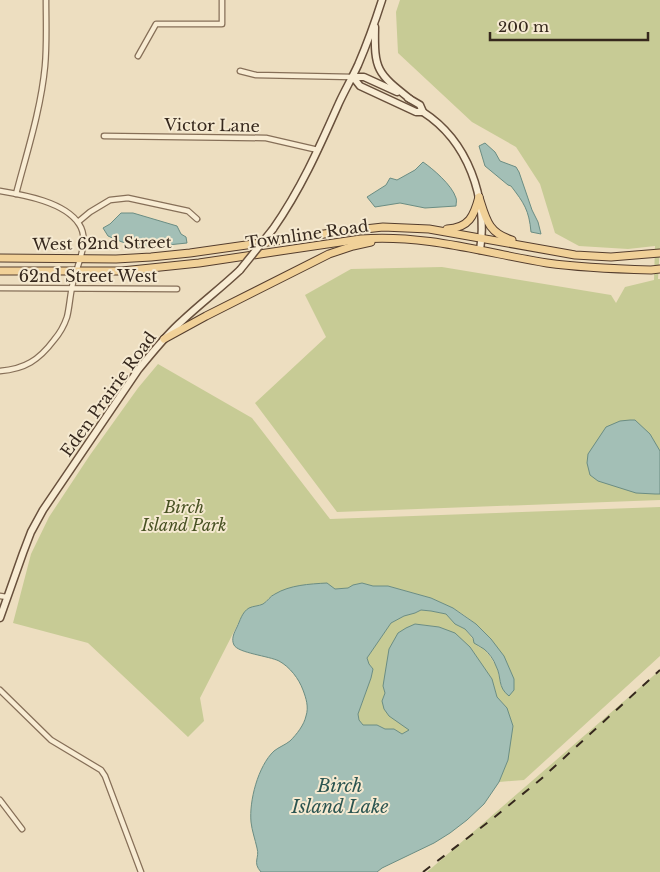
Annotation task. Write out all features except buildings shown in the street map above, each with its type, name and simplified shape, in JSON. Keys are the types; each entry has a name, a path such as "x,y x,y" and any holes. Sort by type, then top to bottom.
{"main road":[{"name":"Eden Prairie Road","path":"0,618 3,596 31,532 43,510 138,370 180,322 240,270 273,229 301,186 347,86 353,77 376,21 382,0"},
{"path":"376,21 375,52 378,67 388,81 410,99"},
{"path":"353,77 364,77 410,99 420,105 423,112 445,129 472,172 487,221 499,235 513,240 572,251 575,255 611,256 660,253"},
{"path":"353,77 360,86 416,112 423,112"},
{"path":"429,229 453,229 464,225 473,214 479,197"},
{"path":"479,197 482,238 480,250"},
{"name":"West 62nd Street","path":"0,258 79,259 161,256 360,229 406,228 429,229 575,255"},
{"name":"Townline Road","path":"0,271 76,272 160,268 378,238 424,241 576,267 617,269"},
{"path":"164,339 329,254 373,242 398,240"},
{"path":"617,269 660,264"},
{"path":"617,269 660,269"}],"street":[{"path":"16,194 42,91 45,66 46,0"},
{"path":"138,56 156,24 222,24 222,0"},
{"path":"240,71 256,75 353,77"},
{"name":"Victor Lane","path":"104,136 266,138 318,150"},
{"path":"0,191 52,204 62,209 78,222 83,232 82,253 71,288 68,314 61,331 43,354 34,361 23,367 0,370"},
{"path":"78,222 110,200 128,198 188,211 197,219"},
{"name":"62nd Street West","path":"0,288 177,289"},
{"path":"0,690 50,740 101,770 105,776 141,872"},
{"path":"0,800 22,829"}],"green space":[{"path":"400,0 660,0 660,245 658,279 660,279 660,500 337,512 255,403 326,337 305,295 351,269 442,267 611,295 616,303 625,287 654,280 655,246 628,249 579,246 555,233 540,184 516,147 472,122 398,53 396,12"},
{"name":"Birch Island Park","path":"158,364 252,418 330,519 660,507 660,656 524,780 499,782 508,760 507,708 497,697 492,679 470,647 439,627 415,624 383,686 385,693 382,701 390,716 410,730 402,734 394,729 385,729 377,725 363,725 359,721 358,714 373,669 367,658 391,623 421,610 446,614 455,624 465,629 479,647 483,648 489,655 497,667 501,686 514,690 476,624 453,608 431,598 388,586 373,586 362,583 348,588 274,594 263,604 249,608 243,614 200,698 204,721 188,737 88,643 13,623 31,554 49,517 90,455 138,388"},
{"path":"660,670 660,872 427,872"}],"water":[{"path":"485,143 495,152 500,161 516,167 541,234 531,232 525,207 511,186 485,166 479,146"},
{"path":"423,162 451,188 456,198 456,206 425,208 400,203 375,207 367,197 386,185 390,178 397,180 415,170"},
{"path":"121,213 133,213 177,226 181,234 186,237 187,243 148,247 122,242 108,236 103,228"},
{"path":"635,420 650,434 660,451 660,494 636,493 598,481 590,475 587,463 588,454 606,427 620,421"},
{"name":"Birch Island Lake","path":"327,583 335,589 348,588 362,583 373,586 388,586 431,598 453,608 476,624 491,639 504,656 514,679 514,690 509,696 501,685 498,670 493,659 488,652 474,643 473,638 465,629 455,624 446,614 421,610 391,623 367,658 373,669 358,714 359,720 363,725 377,725 385,729 394,729 402,734 409,730 389,716 384,709 382,701 385,693 383,686 389,649 398,633 415,624 439,627 455,633 470,647 492,679 497,697 507,708 513,726 508,760 499,782 484,804 467,820 434,843 377,872 261,872 257,865 258,851 251,822 253,794 263,765 274,751 290,741 300,729 307,713 307,706 297,678 287,667 274,659 237,648 233,643 233,636 243,614 249,608 263,604 273,595 293,587"}],"railway":[{"path":"423,872 541,779 660,670"}]}
